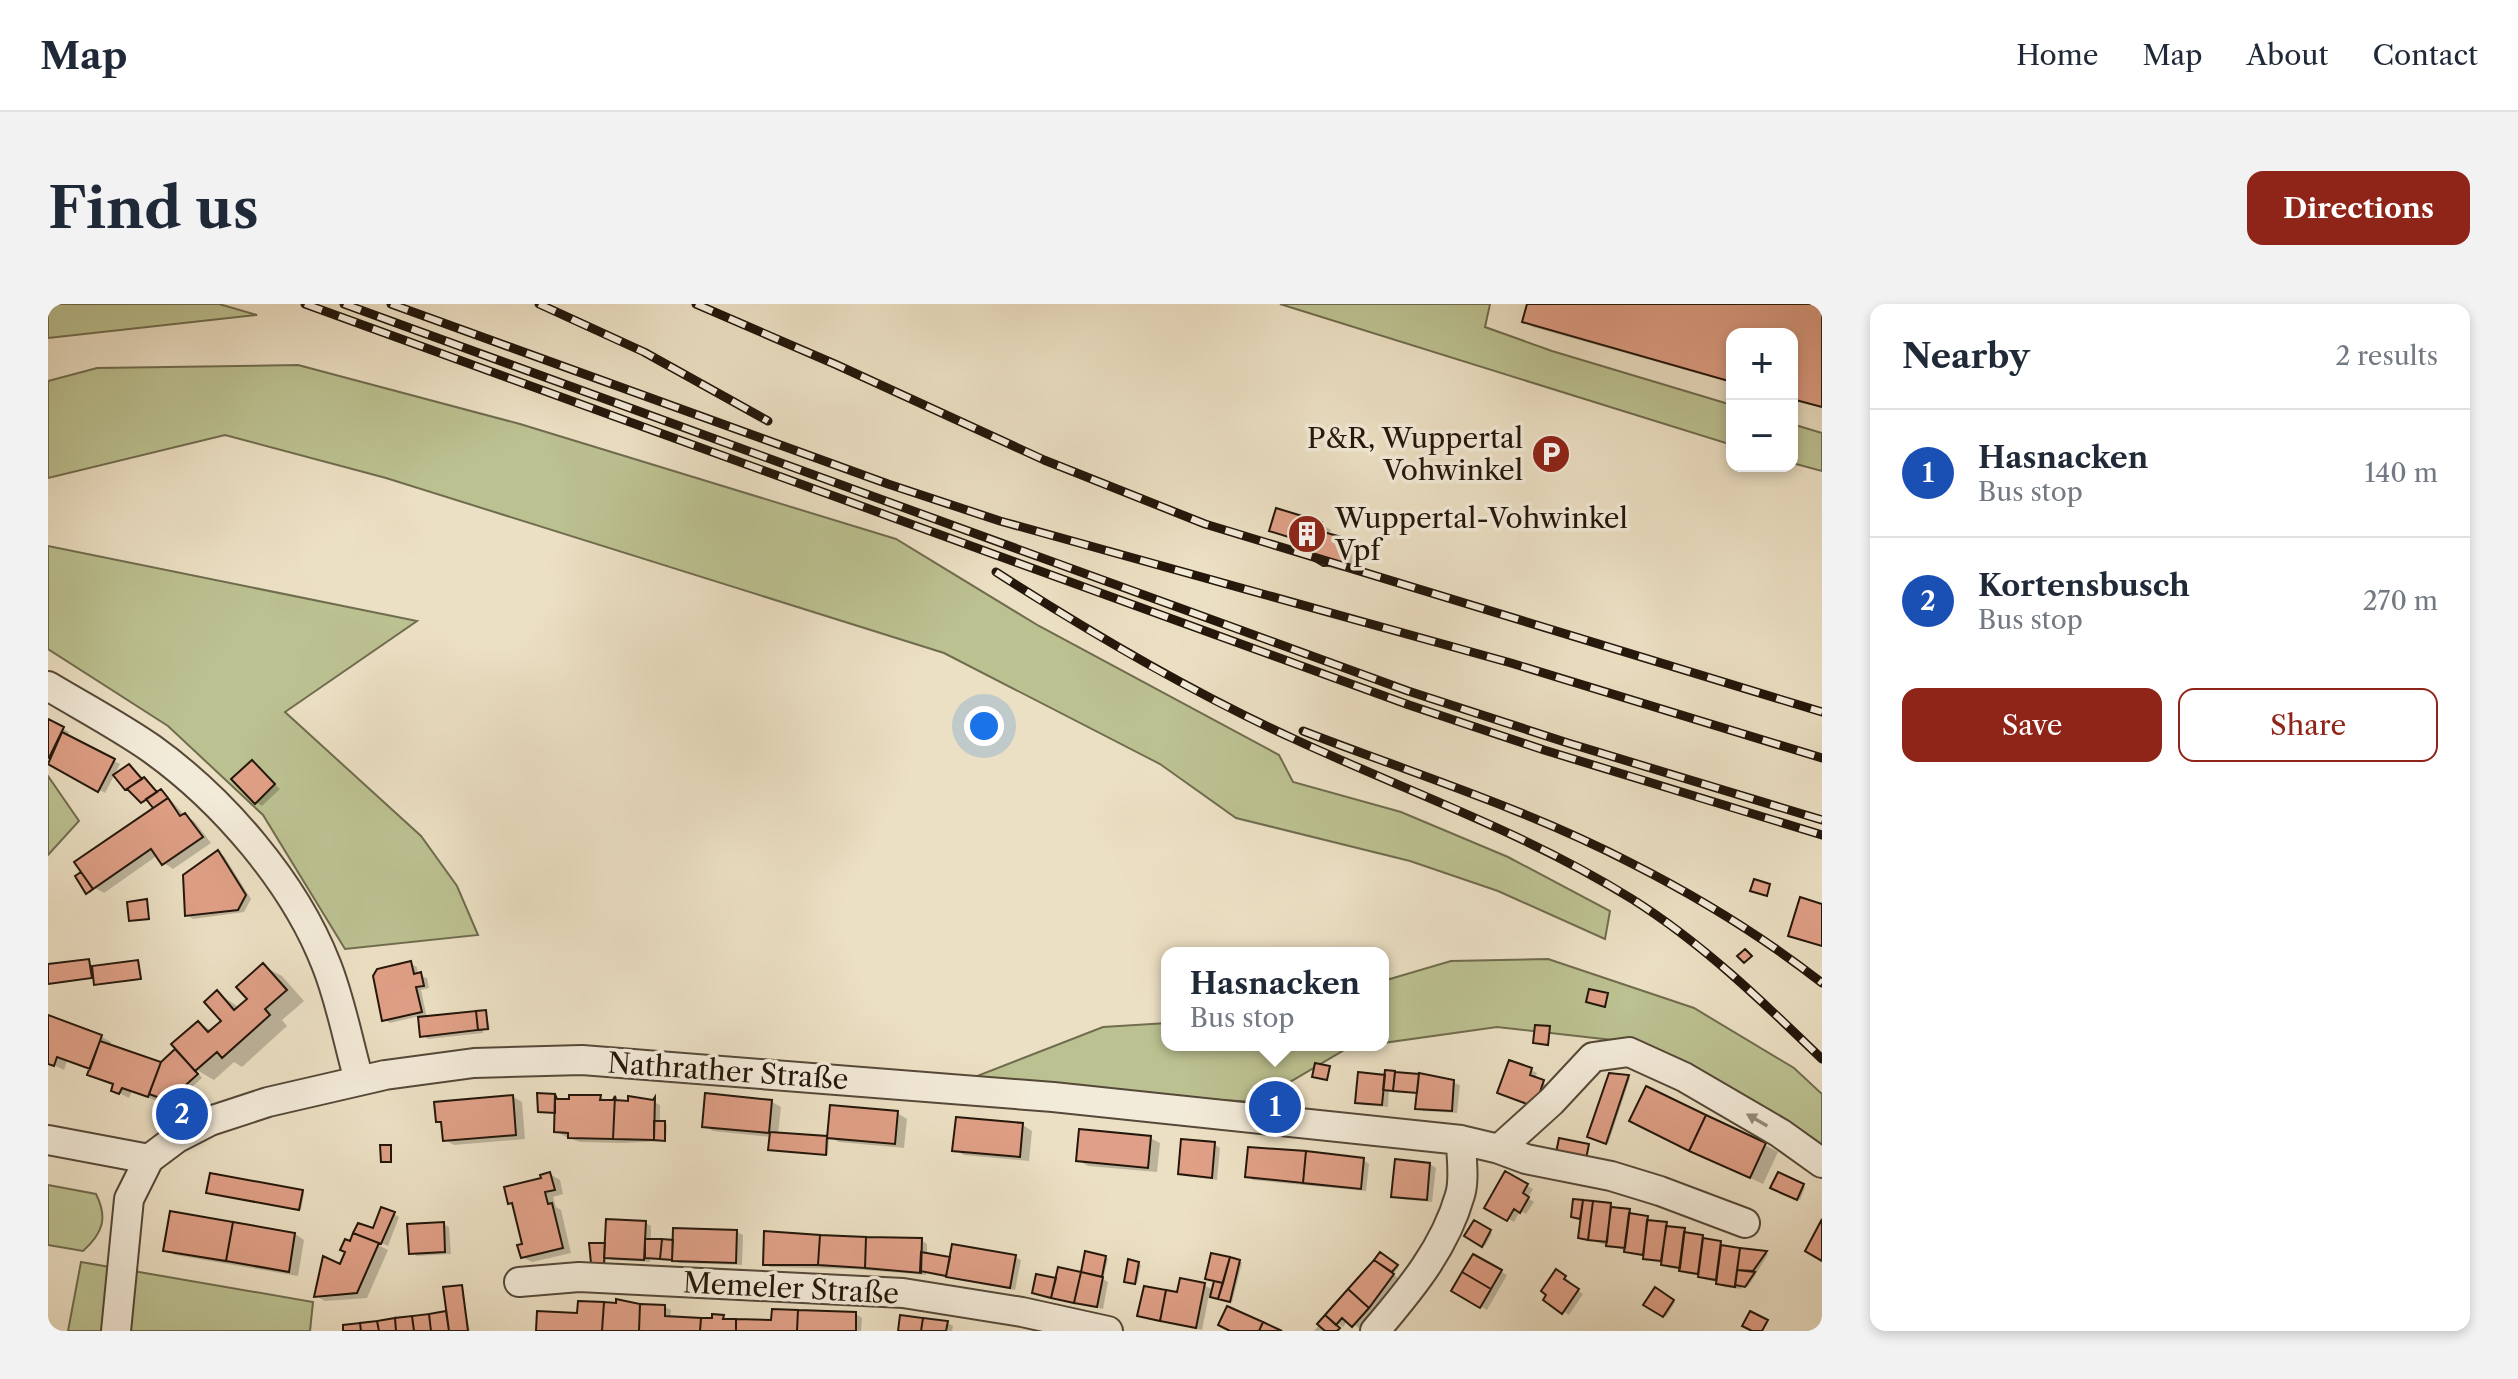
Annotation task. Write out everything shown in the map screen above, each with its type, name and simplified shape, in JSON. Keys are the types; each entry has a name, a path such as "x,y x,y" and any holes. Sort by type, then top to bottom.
{"street":[{"path":"48,686 154,751 238,827 256,849 290,896 325,959 359,1080"},
{"path":"1499,1149 1551,1102 1593,1057 1629,1052 1684,1077 1780,1133 1822,1163"},
{"name":"Nathrather Straße","path":"116,1331 129,1199 149,1159 177,1138 210,1121 268,1102 359,1080 474,1063 582,1060 1053,1097 1461,1140 1526,1159 1611,1176 1745,1223"},
{"path":"48,1140 149,1159"},
{"path":"1375,1331 1413,1286 1438,1246 1461,1193 1461,1140"},
{"name":"Memeler Straße","path":"519,1282 579,1277 903,1293 1022,1312 1108,1331"}],"green space":[{"path":"48,304 219,304 257,315 48,338"},
{"path":"1280,304 1490,304 1485,327 1552,351 1726,403 1726,443"},
{"path":"298,365 520,424 896,539 1039,626 1279,755 1293,782 1401,812 1508,857 1610,911 1605,939 1498,891 1410,861 1236,818 1160,764 944,653 386,478 225,435 48,478 48,381 97,368"},
{"path":"1798,426 1822,433 1822,471 1798,465"},
{"path":"48,546 417,621 285,712 421,836 457,886 478,935 345,949 263,815 168,726 48,649"},
{"path":"48,776 79,821 48,855"},
{"path":"1548,959 1694,1008 1794,1068 1822,1094 1822,1150 1621,1041 1497,1027 1389,1042 1389,979 1451,961"},
{"path":"1161,1023 1161,1051 1343,1051 1256,1102 981,1086 977,1076 1103,1027"},
{"path":"48,1185 96,1194 102,1210 102,1225 83,1251 48,1245"},
{"path":"81,1262 313,1302 310,1331 68,1331"}],"building":[{"path":"1527,304 1822,304 1822,407 1798,401 1798,328 1726,328 1726,380 1522,322"},
{"name":"Wuppertal-Vohwinkel Vpf","path":"1276,508 1322,522 1320,531 1345,538 1344,545 1351,546 1347,557 1337,565 1323,566 1310,558 1305,542 1269,531"},
{"path":"48,719 64,727 49,758 48,757"},
{"path":"62,732 115,759 98,792 48,764"},
{"path":"252,760 275,784 255,804 231,779"},
{"path":"129,764 142,779 125,790 113,775"},
{"path":"144,777 157,792 141,803 127,789"},
{"path":"161,789 168,798 153,808 146,799"},
{"path":"168,798 180,816 185,813 203,837 162,865 151,849 93,889 74,862"},
{"path":"218,850 246,895 238,910 185,916 183,875"},
{"path":"81,872 93,889 86,894 75,876"},
{"path":"1754,879 1770,884 1767,896 1750,891"},
{"path":"1800,897 1822,904 1822,946 1788,936"},
{"path":"147,899 149,919 129,921 127,902"},
{"path":"1745,949 1752,956 1744,963 1737,956"},
{"path":"89,959 92,978 48,984 48,964"},
{"path":"138,960 141,979 94,985 92,966"},
{"path":"411,961 414,974 421,972 424,986 416,987 422,1012 382,1021 373,976 377,969"},
{"path":"263,963 287,990 265,1009 270,1015 222,1058 217,1052 195,1071 171,1044 198,1021 208,1032 221,1021 204,1002 217,990 234,1010 247,999 236,987"},
{"path":"1589,989 1608,993 1605,1007 1586,1002"},
{"path":"486,1010 488,1029 478,1030 476,1011"},
{"path":"476,1011 478,1030 420,1037 418,1017"},
{"path":"48,1015 102,1035 90,1069 57,1057 54,1066 48,1064"},
{"path":"1535,1025 1550,1026 1548,1045 1533,1043"},
{"path":"100,1041 161,1062 148,1097 122,1088 119,1094 111,1091 113,1084 87,1075"},
{"path":"175,1049 198,1074 168,1101 149,1094 161,1062"},
{"path":"1509,1060 1532,1068 1530,1075 1544,1080 1535,1107 1497,1093"},
{"path":"1315,1063 1330,1066 1327,1080 1312,1077"},
{"path":"1385,1070 1395,1071 1393,1091 1383,1090"},
{"path":"1358,1072 1385,1075 1382,1105 1355,1103"},
{"path":"1395,1072 1419,1074 1417,1093 1393,1091"},
{"path":"1419,1073 1454,1080 1452,1111 1415,1109"},
{"path":"1609,1073 1629,1075 1606,1144 1587,1137"},
{"path":"1646,1086 1706,1115 1689,1151 1629,1121"},
{"path":"537,1093 555,1094 555,1113 538,1112"},
{"path":"705,1093 772,1100 769,1133 702,1127"},
{"path":"555,1094 557,1099 569,1099 569,1095 601,1095 600,1100 613,1100 615,1096 613,1139 568,1138 568,1133 554,1132"},
{"path":"513,1095 516,1135 443,1141 441,1122 436,1122 434,1102"},
{"path":"615,1096 616,1100 628,1101 628,1096 653,1100 655,1097 654,1140 613,1139"},
{"path":"830,1105 898,1111 895,1144 827,1138"},
{"path":"1706,1115 1766,1143 1750,1178 1689,1151"},
{"path":"956,1117 1023,1123 1020,1157 952,1151"},
{"path":"654,1121 665,1121 665,1141 654,1140"},
{"path":"1079,1129 1151,1136 1148,1168 1076,1161"},
{"path":"770,1132 827,1136 826,1155 768,1150"},
{"path":"1559,1138 1589,1144 1585,1164 1555,1158"},
{"path":"1181,1139 1215,1142 1212,1178 1178,1174"},
{"path":"380,1145 391,1145 391,1162 381,1162"},
{"path":"1248,1147 1306,1151 1303,1183 1245,1177"},
{"path":"1306,1151 1364,1158 1361,1189 1303,1183"},
{"path":"1395,1159 1430,1163 1427,1200 1391,1197"},
{"path":"1505,1171 1528,1184 1523,1193 1529,1197 1520,1213 1514,1209 1507,1221 1484,1208"},
{"path":"550,1172 555,1190 545,1192 548,1204 552,1203 563,1248 521,1258 517,1245 522,1244 512,1203 508,1204 504,1187 541,1178 540,1175"},
{"path":"1778,1172 1804,1184 1797,1200 1770,1188"},
{"path":"210,1173 303,1190 299,1210 206,1193"},
{"path":"1573,1199 1583,1200 1580,1219 1571,1217"},
{"path":"1583,1200 1593,1201 1588,1240 1578,1238"},
{"path":"1593,1201 1611,1203 1607,1242 1588,1240"},
{"path":"381,1207 395,1212 381,1244 353,1233 358,1223 373,1228"},
{"path":"1611,1207 1630,1209 1625,1248 1606,1246"},
{"path":"170,1211 233,1222 226,1261 163,1251"},
{"path":"1629,1213 1648,1216 1643,1255 1624,1252"},
{"path":"606,1219 646,1221 644,1260 604,1258"},
{"path":"1822,1219 1822,1261 1805,1251"},
{"path":"1474,1220 1491,1230 1482,1247 1464,1236"},
{"path":"1647,1220 1667,1222 1661,1261 1643,1259"},
{"path":"233,1222 295,1233 289,1272 226,1261"},
{"path":"444,1222 445,1252 409,1254 407,1224"},
{"path":"1666,1226 1685,1228 1680,1268 1661,1265"},
{"path":"673,1228 737,1230 736,1263 672,1261"},
{"path":"764,1231 820,1235 818,1265 763,1265"},
{"path":"1684,1232 1703,1235 1698,1274 1679,1271"},
{"path":"353,1233 379,1243 357,1293 314,1297 323,1256 340,1264 345,1252 340,1250 345,1239 350,1241"},
{"path":"820,1235 866,1237 865,1268 818,1265"},
{"path":"866,1237 922,1238 921,1273 865,1268"},
{"path":"1703,1238 1721,1241 1716,1280 1698,1277"},
{"path":"645,1239 662,1239 660,1259 645,1258"},
{"path":"662,1239 673,1240 672,1260 660,1259"},
{"path":"589,1243 605,1243 604,1263 591,1263"},
{"path":"952,1244 1016,1255 1010,1288 946,1277"},
{"path":"1721,1245 1740,1248 1735,1287 1716,1284"},
{"path":"1740,1248 1767,1251 1753,1271 1737,1270"},
{"path":"1085,1251 1106,1256 1102,1277 1081,1272"},
{"path":"921,1252 950,1257 946,1276 920,1271"},
{"path":"1380,1252 1398,1265 1392,1272 1374,1260"},
{"path":"1211,1253 1230,1257 1223,1283 1205,1279"},
{"path":"1473,1254 1502,1270 1491,1289 1462,1272"},
{"path":"1230,1257 1240,1260 1230,1302 1218,1299"},
{"path":"1128,1259 1139,1262 1135,1284 1124,1282"},
{"path":"1374,1260 1394,1274 1369,1308 1348,1289"},
{"path":"1058,1267 1081,1272 1074,1303 1051,1298"},
{"path":"1556,1269 1579,1289 1562,1314 1543,1300 1546,1295 1541,1291"},
{"path":"1737,1270 1755,1272 1745,1287 1735,1285"},
{"path":"1081,1272 1103,1277 1097,1307 1074,1303"},
{"path":"1462,1272 1491,1289 1480,1308 1451,1291"},
{"path":"1036,1274 1056,1278 1051,1298 1032,1293"},
{"path":"1180,1278 1205,1283 1196,1328 1160,1321 1166,1290 1177,1292"},
{"path":"1214,1281 1223,1283 1218,1299 1210,1297"},
{"path":"462,1285 468,1331 449,1331 443,1287"},
{"path":"1144,1286 1166,1290 1160,1321 1137,1316"},
{"path":"1655,1287 1674,1300 1663,1317 1643,1305"},
{"path":"1348,1289 1369,1308 1352,1327 1342,1318 1336,1325 1325,1315"},
{"path":"616,1299 640,1304 639,1331 602,1331 604,1302 616,1303"},
{"path":"578,1301 604,1302 602,1331 536,1331 537,1311 577,1313"},
{"path":"640,1304 665,1305 665,1316 701,1318 700,1331 639,1331"},
{"path":"1227,1306 1263,1322 1259,1331 1230,1331 1218,1325"},
{"path":"772,1309 798,1310 797,1331 736,1331 736,1319 771,1320"},
{"path":"798,1310 856,1312 856,1331 797,1331"},
{"path":"446,1311 449,1331 431,1331 429,1314"},
{"path":"1750,1311 1768,1320 1762,1331 1752,1331 1742,1326"},
{"path":"429,1314 431,1331 414,1331 412,1316"},
{"path":"712,1314 724,1315 723,1319 736,1319 736,1331 700,1331 701,1318 712,1318"},
{"path":"900,1315 923,1318 921,1331 898,1331"},
{"path":"1325,1315 1340,1328 1337,1331 1325,1331 1317,1324"},
{"path":"412,1316 414,1331 396,1331 395,1318"},
{"path":"395,1318 396,1331 379,1331 377,1321"},
{"path":"923,1318 948,1321 946,1331 921,1331"},
{"path":"377,1321 379,1331 361,1331 360,1323"},
{"path":"1263,1322 1282,1331 1259,1331"},
{"path":"360,1323 361,1331 343,1331 343,1325"}],"railway":[{"path":"305,304 1409,705 1822,835"},
{"path":"344,304 1408,691 1822,820"},
{"path":"391,304 888,484 1000,521 1511,663 1822,758"},
{"path":"539,304 644,352 768,421"},
{"path":"696,304 1044,460 1205,524 1822,712"},
{"path":"996,572 1104,639 1216,701 1550,853 1632,899 1707,954 1822,1059"},
{"path":"1303,731 1510,809 1592,844 1656,876 1753,933 1822,983"}],"place":[{"name":"P&R, Wuppertal Vohwinkel","path":"1551,454"},
{"name":"Wuppertal-Vohwinkel Vpf","path":"1307,534"},
{"name":"Hasnacken","path":"1275,1107"},
{"name":"Kortensbusch","path":"182,1114"}]}
